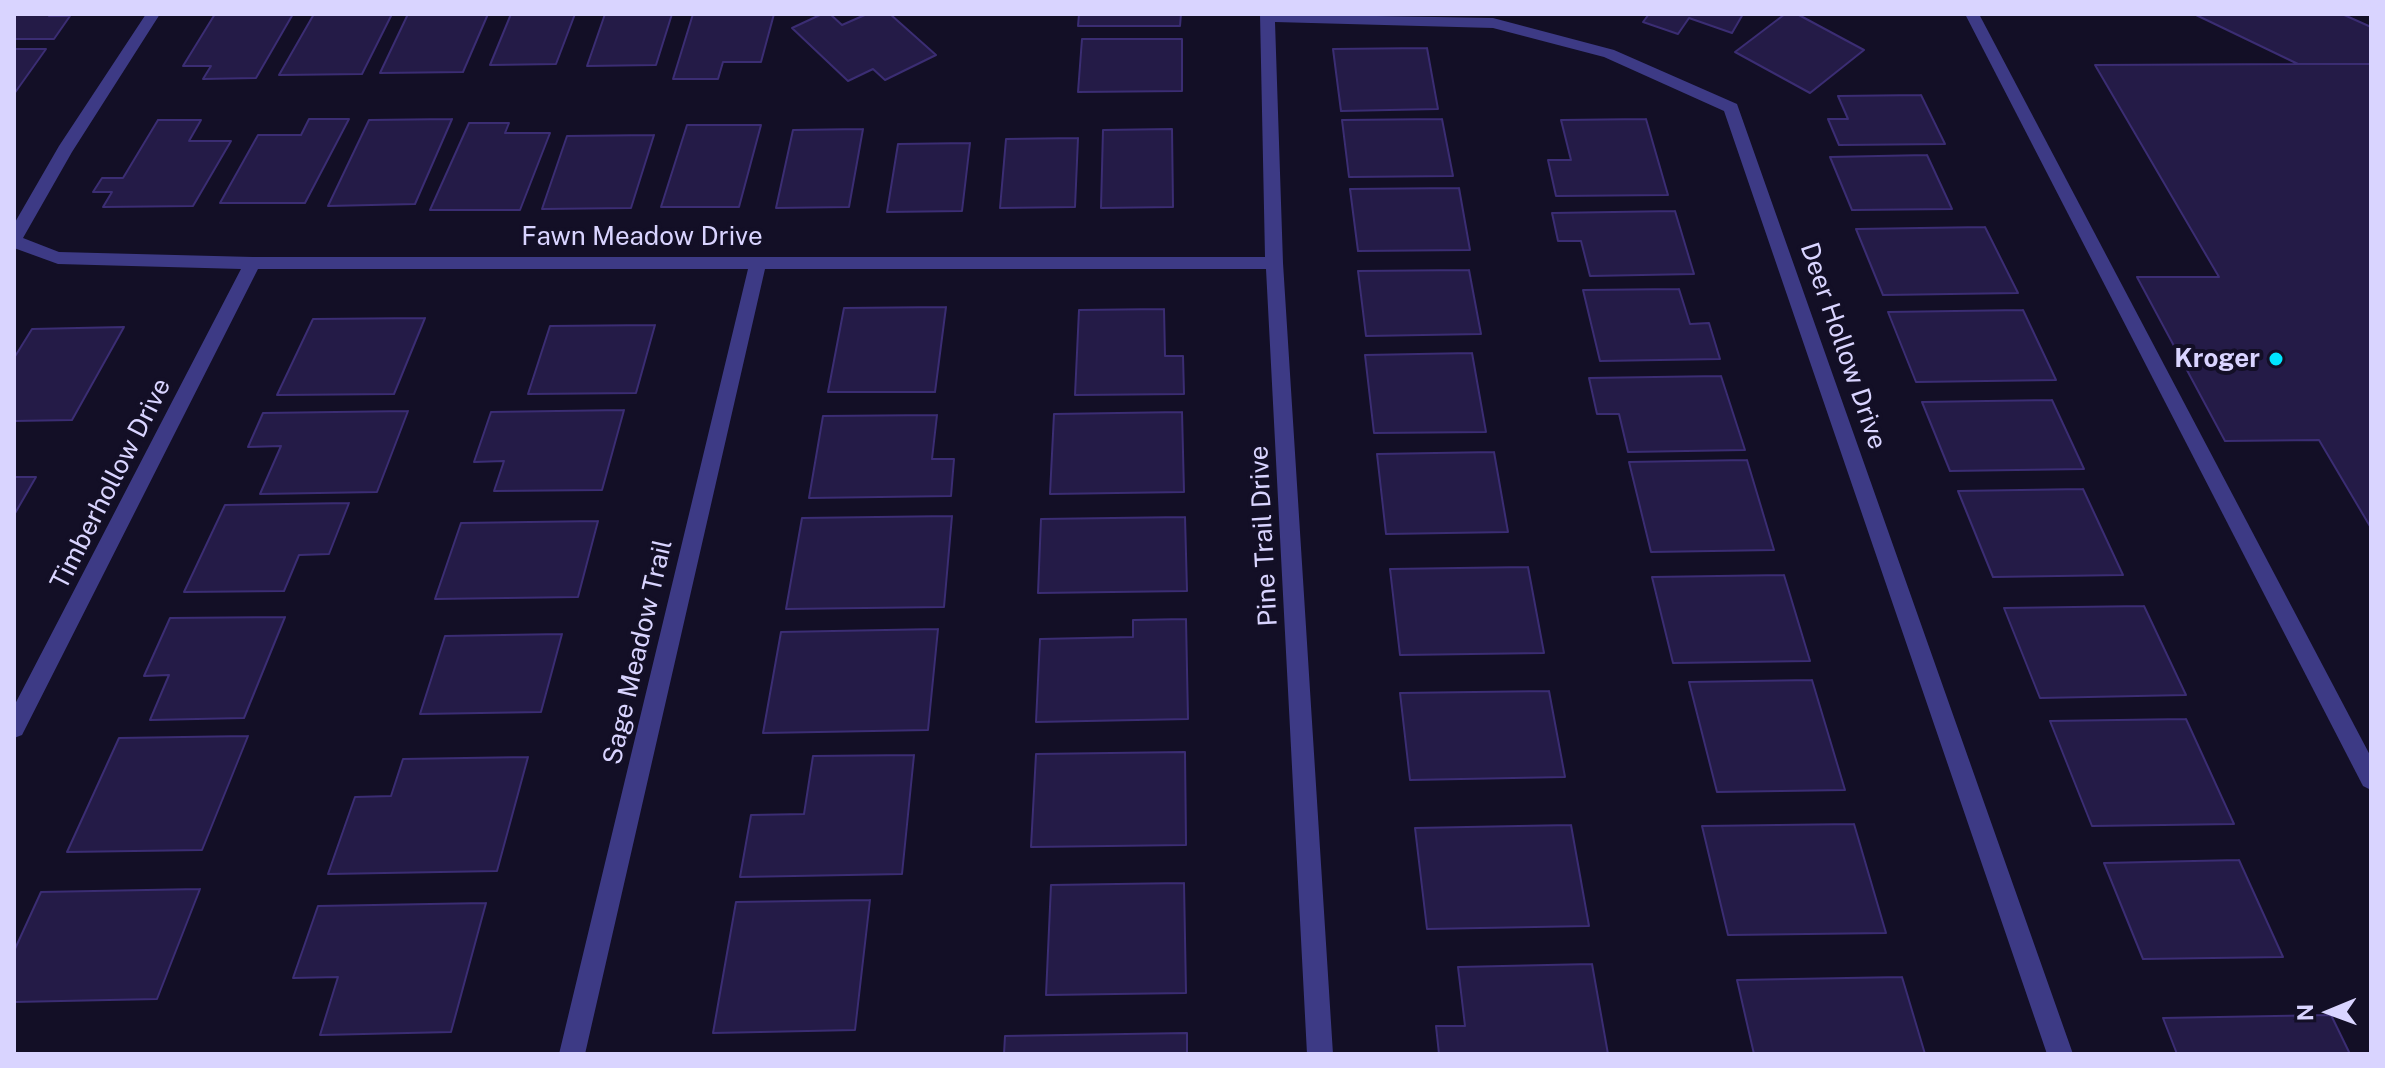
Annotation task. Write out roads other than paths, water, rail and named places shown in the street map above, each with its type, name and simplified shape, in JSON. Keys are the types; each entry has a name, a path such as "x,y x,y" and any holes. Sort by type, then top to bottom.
{"street":[{"path":"14,240 65,150 153,14"},
{"path":"1972,14 2371,779"},
{"name":"Pine Trail Drive","path":"1268,15 1274,263 1320,1054"},
{"name":"Deer Hollow Drive","path":"1268,15 1493,23 1609,53 1731,108 2060,1054"},
{"name":"Fawn Meadow Drive","path":"14,240 58,258 253,263 1274,263"},
{"name":"Timberhollow Drive","path":"14,728 253,263"},
{"name":"Sage Meadow Trail","path":"572,1054 758,263"}],"place":[{"name":"Kroger","path":"2276,359"}]}
